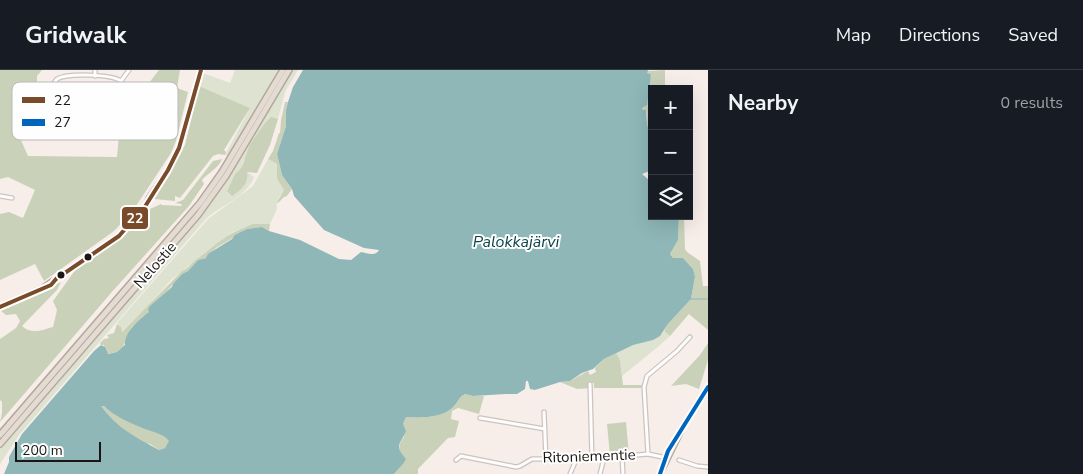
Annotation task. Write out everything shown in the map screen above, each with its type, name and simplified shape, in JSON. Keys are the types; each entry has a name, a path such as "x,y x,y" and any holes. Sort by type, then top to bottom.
{"highway":[{"name":"Nelostie","path":"0,435 196,208 222,172 282,70"},
{"name":"Nelostie","path":"0,444 204,207 226,176 289,70"}],"main road":[{"path":"0,307 44,287 118,236 146,205 180,148 201,70"},
{"path":"660,474 674,444 708,387"}],"street":[{"path":"95,76 96,70"},
{"path":"55,82 61,77 95,76 113,77 121,81 129,70"},
{"path":"0,196 12,198"},
{"path":"648,454 644,386 646,380 650,373 678,352 690,337"},
{"path":"590,384 592,459"},
{"path":"544,412 546,459"},
{"path":"480,418 545,429"},
{"name":"Ritoniementie","path":"456,460 462,456 516,467 532,458 576,460 648,454 667,458"},
{"path":"622,456 623,474"},
{"path":"600,474 603,458"},
{"path":"570,474 576,460"},
{"path":"678,460 708,467"}],"green space":[{"path":"0,70 42,70 37,76 37,82 12,82 12,140 21,140 28,156 117,157 118,140 176,140 171,153 132,212 114,231 44,281 35,264 0,280 0,214 9,212 23,218 35,190 8,177 0,179"},
{"path":"159,70 180,70 178,82 150,82"},
{"path":"235,70 280,70 228,156 225,155 250,108 199,86 203,73 230,83"},
{"path":"292,70 298,70 285,92 278,119 276,119 244,160 242,167 235,174 227,191 247,172 254,177 250,184 239,196 205,220 19,435 0,464 0,448 210,204 243,153"},
{"path":"665,70 665,85 648,85 651,74 647,73 647,71"},
{"path":"648,85 648,128 646,110 642,108"},
{"path":"199,86 250,108 224,150 226,152 225,155 218,154 213,156 180,198 175,196 175,201 154,199 185,145"},
{"path":"178,88 188,92 178,133"},
{"path":"285,102 288,102 286,126 277,154 282,175 292,189 278,203 284,190 277,179 277,164 268,159 280,133"},
{"path":"271,117 278,119 270,145 257,173 247,172 246,183 232,196 227,191 235,174 242,167 250,144"},
{"path":"222,159 216,168 202,180 204,184 189,206 0,422 2,402 0,400 0,339 16,328 20,321 16,314 6,315 0,310 61,282 57,290 22,326 33,331 53,327 57,310 53,301 76,269 122,236 150,209 161,204 182,206 175,203 183,200 213,161"},
{"path":"268,159 277,164 277,179 284,190 278,199 277,209 270,224 252,224 233,232 223,239 171,280 121,332 121,327 117,323 208,219 253,186"},
{"path":"679,220 684,220 685,249 700,261 703,286 708,286 708,330 689,314 670,336 664,331 691,299 695,278 693,269 683,258 673,258 670,254 678,240"},
{"path":"252,224 270,224 269,231 262,227 247,229 216,248 206,258 198,260 188,271 182,274 149,312 132,327 123,347 117,352 106,354 104,345 100,343 104,339 109,338 107,335 114,333 117,324 121,327 122,332 182,271 233,232"},
{"path":"664,331 670,336 622,376 620,360 616,353 632,345 655,339"},
{"path":"708,343 708,360 699,389 686,384 671,386 700,355"},
{"path":"616,353 620,360 623,385 643,385 643,388 594,388 594,383 591,383 591,388 577,389 560,382 570,381 588,371 590,375 596,372 595,368 604,359"},
{"path":"465,394 484,396 479,414 458,408 452,411 451,419 459,421 455,437 448,438 418,469 418,474 394,474 403,464 399,447 404,437 403,424 406,417 425,417 444,413 450,410"},
{"path":"100,406 104,406 120,417 155,431 170,441 165,448 159,450 150,444 143,443 108,416"},
{"path":"626,422 629,455 610,456 607,424"}],"water":[{"name":"Palokkajärvi","path":"303,70 648,70 647,73 651,74 650,85 648,85 647,105 642,108 646,110 648,128 648,172 642,174 648,179 648,220 679,220 678,240 670,254 673,258 683,258 693,269 695,277 691,299 668,324 660,336 653,340 633,345 604,359 593,369 582,373 570,381 560,382 535,390 530,389 528,381 526,381 525,389 517,394 473,396 465,394 450,410 444,413 425,417 406,417 403,424 406,431 399,448 406,459 394,474 4,474 9,457 22,434 94,351 101,345 105,347 108,354 117,352 125,345 125,340 133,327 149,312 150,306 172,287 182,274 188,271 198,260 206,258 208,254 232,239 235,235 247,229 262,227 269,231 300,240 339,259 351,260 361,252 373,254 379,250 364,248 324,230 294,196 292,189 282,175 277,154 286,126 288,102 293,87","holes":["101,406 104,406 113,413 164,437 169,441 165,448 159,450 128,432 107,414"]}],"waterway":[{"path":"691,299 708,299"}],"transit line":[{"name":"22","path":"0,307 51,285 56,279 119,236 146,205 168,170 179,148 201,70"},
{"name":"27","path":"660,474 668,451 708,387"}]}
